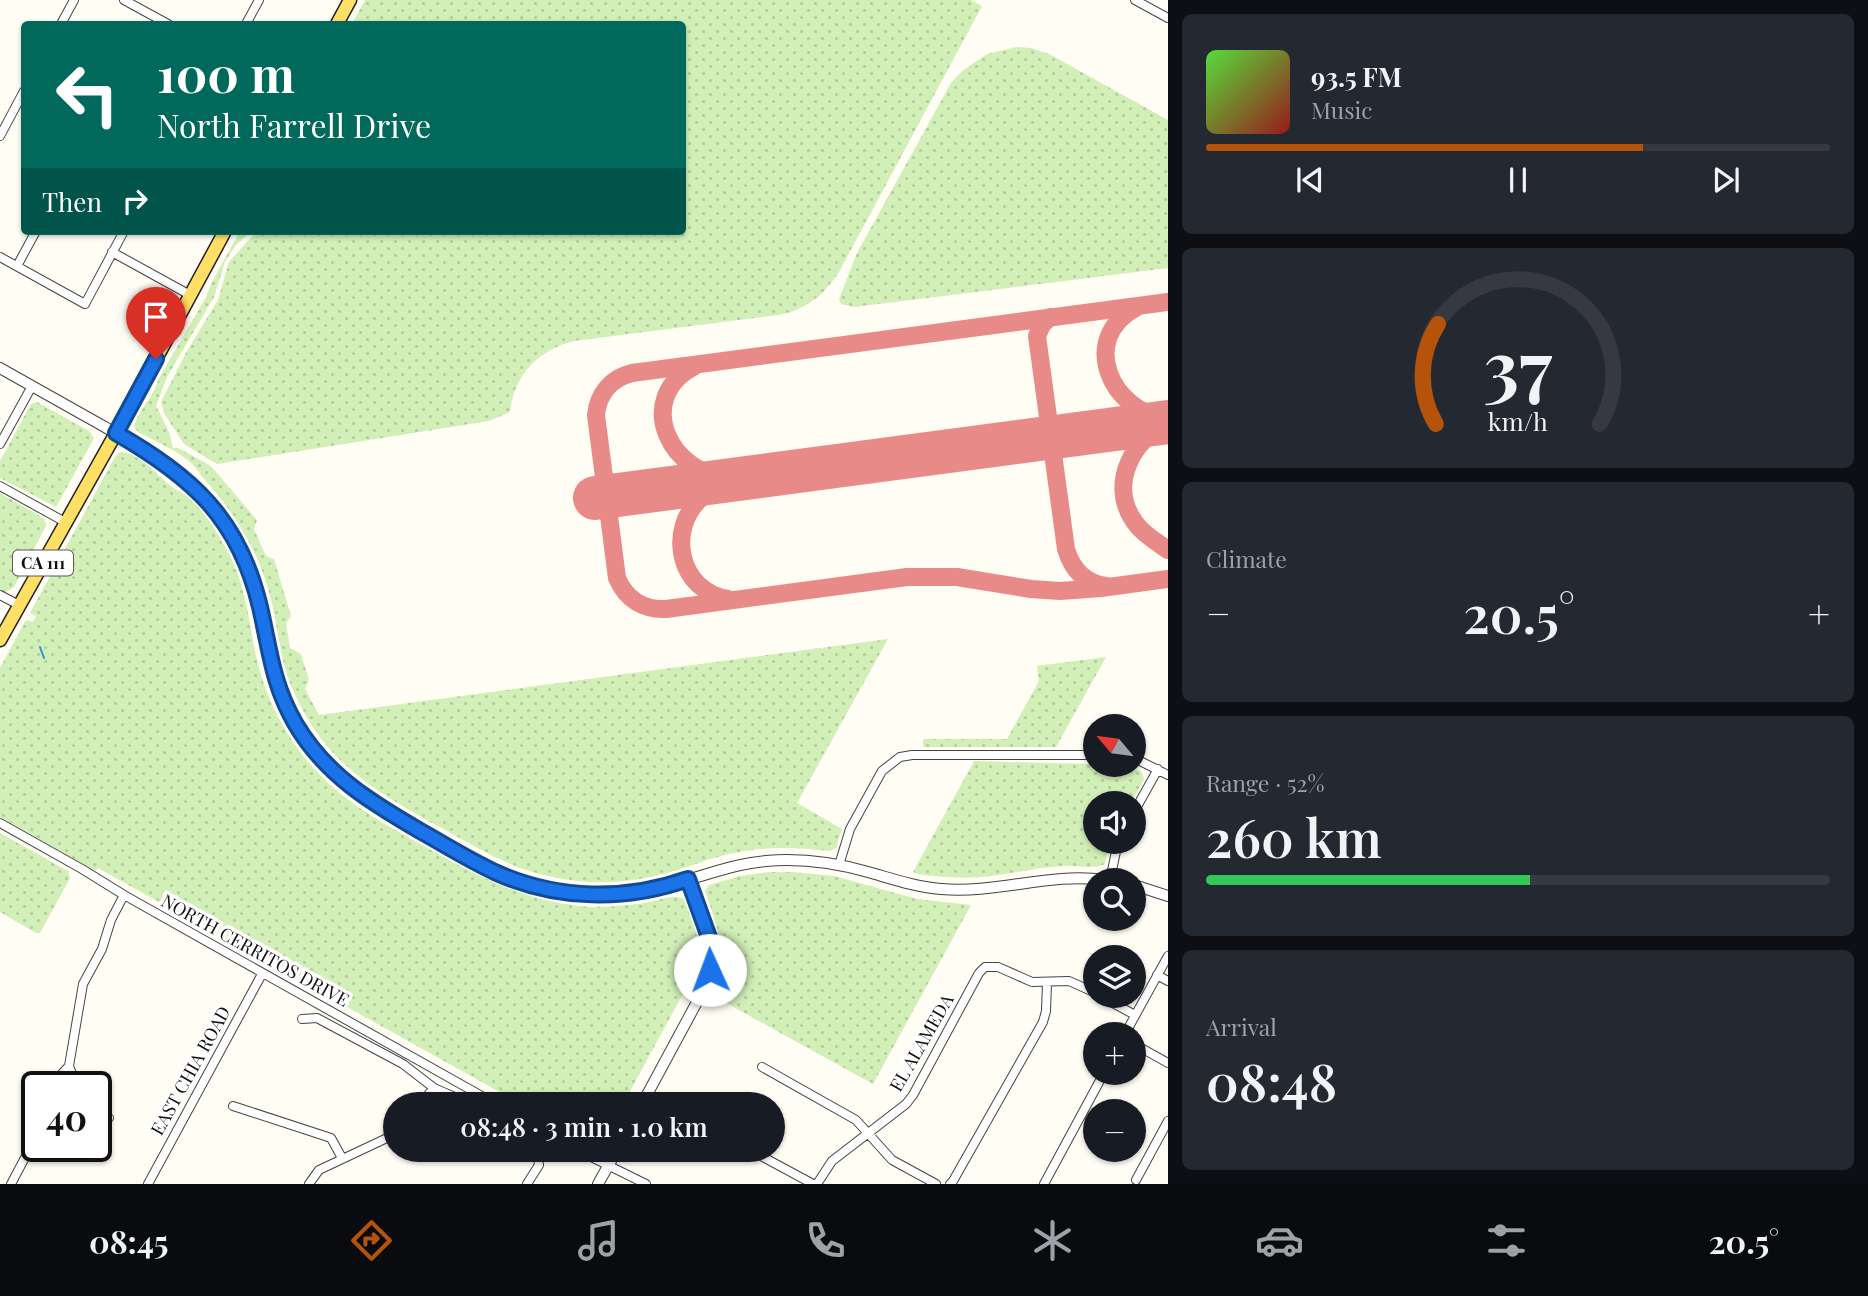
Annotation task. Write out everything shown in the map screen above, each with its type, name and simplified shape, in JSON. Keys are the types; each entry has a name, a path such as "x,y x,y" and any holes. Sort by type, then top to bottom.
{"main road":[{"path":"339,21 350,0"},
{"name":"CA 111","path":"0,640 223,235"}],"street":[{"path":"63,21 74,0"},
{"path":"124,0 152,21"},
{"path":"248,21 259,0"},
{"path":"1135,0 1168,18"},
{"path":"0,136 21,97"},
{"path":"17,266 34,235"},
{"path":"0,257 85,304 122,235"},
{"path":"113,252 190,295"},
{"path":"0,368 160,459 188,481 227,527 251,576 263,620 270,662 284,702 312,748 331,770 354,790 482,865 539,887 572,893 619,894 649,891 725,867 792,860 839,865 901,882 960,890 1083,877"},
{"path":"0,444 32,386"},
{"path":"0,486 65,522"},
{"path":"0,595 19,605"},
{"path":"839,865 850,829 882,771 900,757 1083,755"},
{"path":"1146,764 1168,775"},
{"path":"1146,791 1158,769"},
{"name":"NORTH CERRITOS DRIVE","path":"0,823 262,974 474,1092"},
{"path":"648,1092 704,989 710,970 710,940 688,879"},
{"path":"1146,889 1168,895"},
{"path":"71,1071 69,1066 83,984 102,949 111,920 124,895"},
{"path":"1131,1022 1168,956"},
{"name":"EL ALAMEDA","path":"815,1184 832,1161 906,1104 913,1095 979,972 985,967 998,967 1032,982 1047,983"},
{"name":"EAST CHIA ROAD","path":"148,1184 262,974"},
{"path":"1157,975 1168,981"},
{"path":"950,1184 1043,1021 1047,983 1069,981 1083,987"},
{"path":"1122,1008 1135,1015"},
{"path":"302,1019 317,1018 402,1065 443,1092"},
{"path":"1146,1051 1168,1063"},
{"path":"64,1071 69,1066"},
{"path":"762,1067 856,1120 892,1160 936,1184"},
{"path":"1044,1184 1098,1085"},
{"path":"430,1092 434,1088"},
{"path":"233,1106 331,1138 342,1158"},
{"path":"1136,1180 1168,1121"},
{"path":"309,1184 319,1170 383,1140"},
{"path":"11,1184 23,1162"},
{"path":"527,1184 539,1162"},
{"path":"603,1162 646,1184"},
{"path":"598,1184 611,1162"},
{"path":"773,1162 815,1184"}],"green space":[{"path":"365,0 971,0 982,6 839,272 827,288 806,305 778,315 574,341 561,345 530,366 517,387 510,412 489,421 217,464 184,444 164,413 161,402 187,351 218,300 229,262 253,235 686,235 686,21 354,21"},
{"path":"1016,47 1031,48 1049,54 1168,120 1168,268 854,307 841,304 839,299 857,253 951,83 962,71 987,54"},
{"path":"238,235 247,235 235,246 225,262 214,297 167,377 156,406 169,432 173,448 178,448 211,466 257,520 254,529 266,556 274,559 291,616 286,623 290,648 301,654 309,680 305,689 319,715 888,639 797,803 842,829 836,848 829,851 767,848 742,851 644,878 614,882 568,880 525,870 485,852 378,790 339,759 307,717 289,681 266,583 246,536 217,494 191,463 134,427 138,415 153,393"},
{"path":"37,402 89,431 94,438 56,507 0,478 0,461 31,404"},
{"path":"120,452 126,453 144,462 192,501 212,525 232,560 241,583 258,666 272,705 301,753 341,794 372,816 442,856 524,894 590,907 638,904 674,897 684,899 698,939 697,968 630,1092 499,1092 98,868 96,871 0,817 0,668 26,620 33,622 36,616 30,613"},
{"path":"0,493 45,519 47,524 14,587 5,593 0,590"},
{"path":"1106,657 1056,747 923,747 923,739 1007,739 1039,681 1037,666"},
{"path":"974,761 1083,764 1083,777 1143,777 1138,791 1083,791 1083,854 1107,854 1105,864 958,878 913,872"},
{"path":"0,833 68,871 70,878 40,933 0,912"},
{"path":"770,872 834,876 917,899 971,905 873,1084 710,994 719,967 720,942 705,891 709,885 740,876"}],"waterway":[{"path":"40,647 44,658"}],"taxiway":[{"path":"1168,302 632,373 607,388 596,415 617,578 630,597 650,608 666,609 907,577 957,577 1060,591 1168,579"},
{"path":"1137,307 1119,320 1109,337 1106,354 1109,372 1117,389 1130,403 1148,413 1168,419"},
{"path":"1050,317 1037,336 1066,549 1080,574 1091,582 1106,586"},
{"path":"695,366 676,380 666,397 663,416 667,434 677,451 692,465 712,475 735,478"},
{"path":"1168,424 1156,431 1135,451 1124,477 1123,491 1135,523 1168,550"},
{"path":"728,599 711,594 698,584 683,558 681,542 690,511 701,498 715,488 740,479"}],"runway":[{"path":"595,498 1168,422"}],"route":[{"path":"156,359 116,433 160,459 188,481 227,527 251,576 274,677 295,723 321,759 367,800 482,865 517,880 552,890 605,895 649,891 688,879 710,940 710,970"}]}
